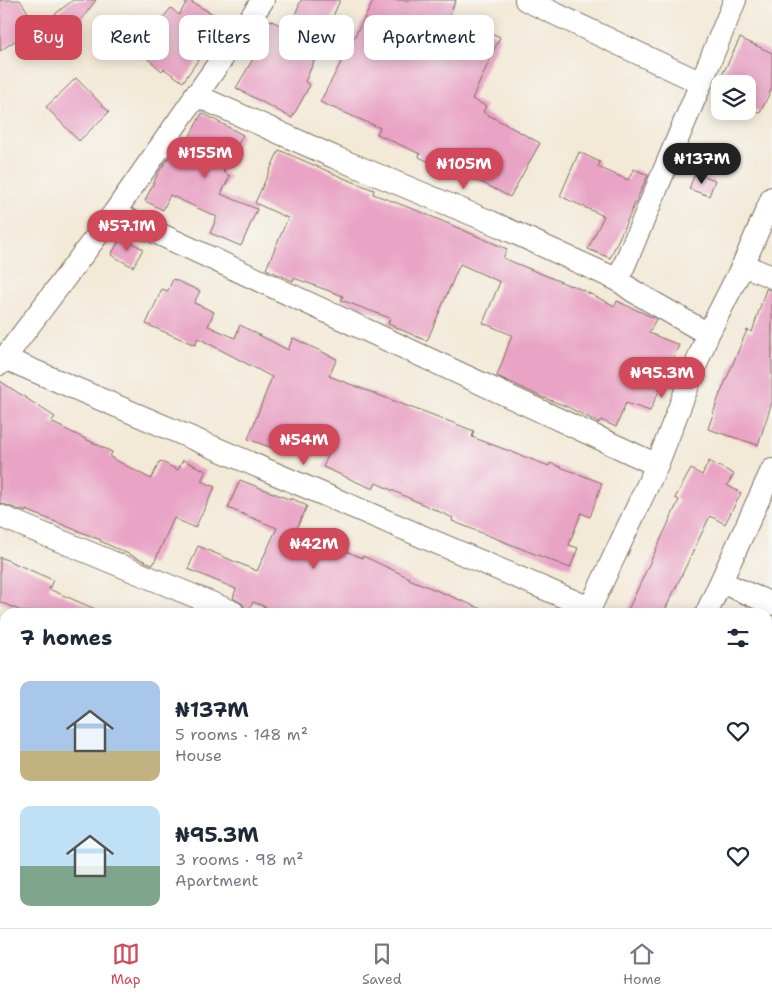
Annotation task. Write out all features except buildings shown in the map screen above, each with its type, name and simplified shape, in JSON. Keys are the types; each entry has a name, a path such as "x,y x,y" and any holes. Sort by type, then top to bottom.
{"street":[{"path":"264,0 114,213 2,361 585,608"},
{"path":"526,0 701,83"},
{"path":"618,280 735,0"},
{"path":"196,95 334,157 491,222 618,280 633,291 708,334"},
{"path":"591,608 656,465 708,334 743,265 772,198"},
{"path":"114,213 656,465"},
{"path":"743,265 772,277"},
{"path":"709,608 772,470"},
{"path":"0,516 223,608"},
{"path":"721,582 772,604"}]}
